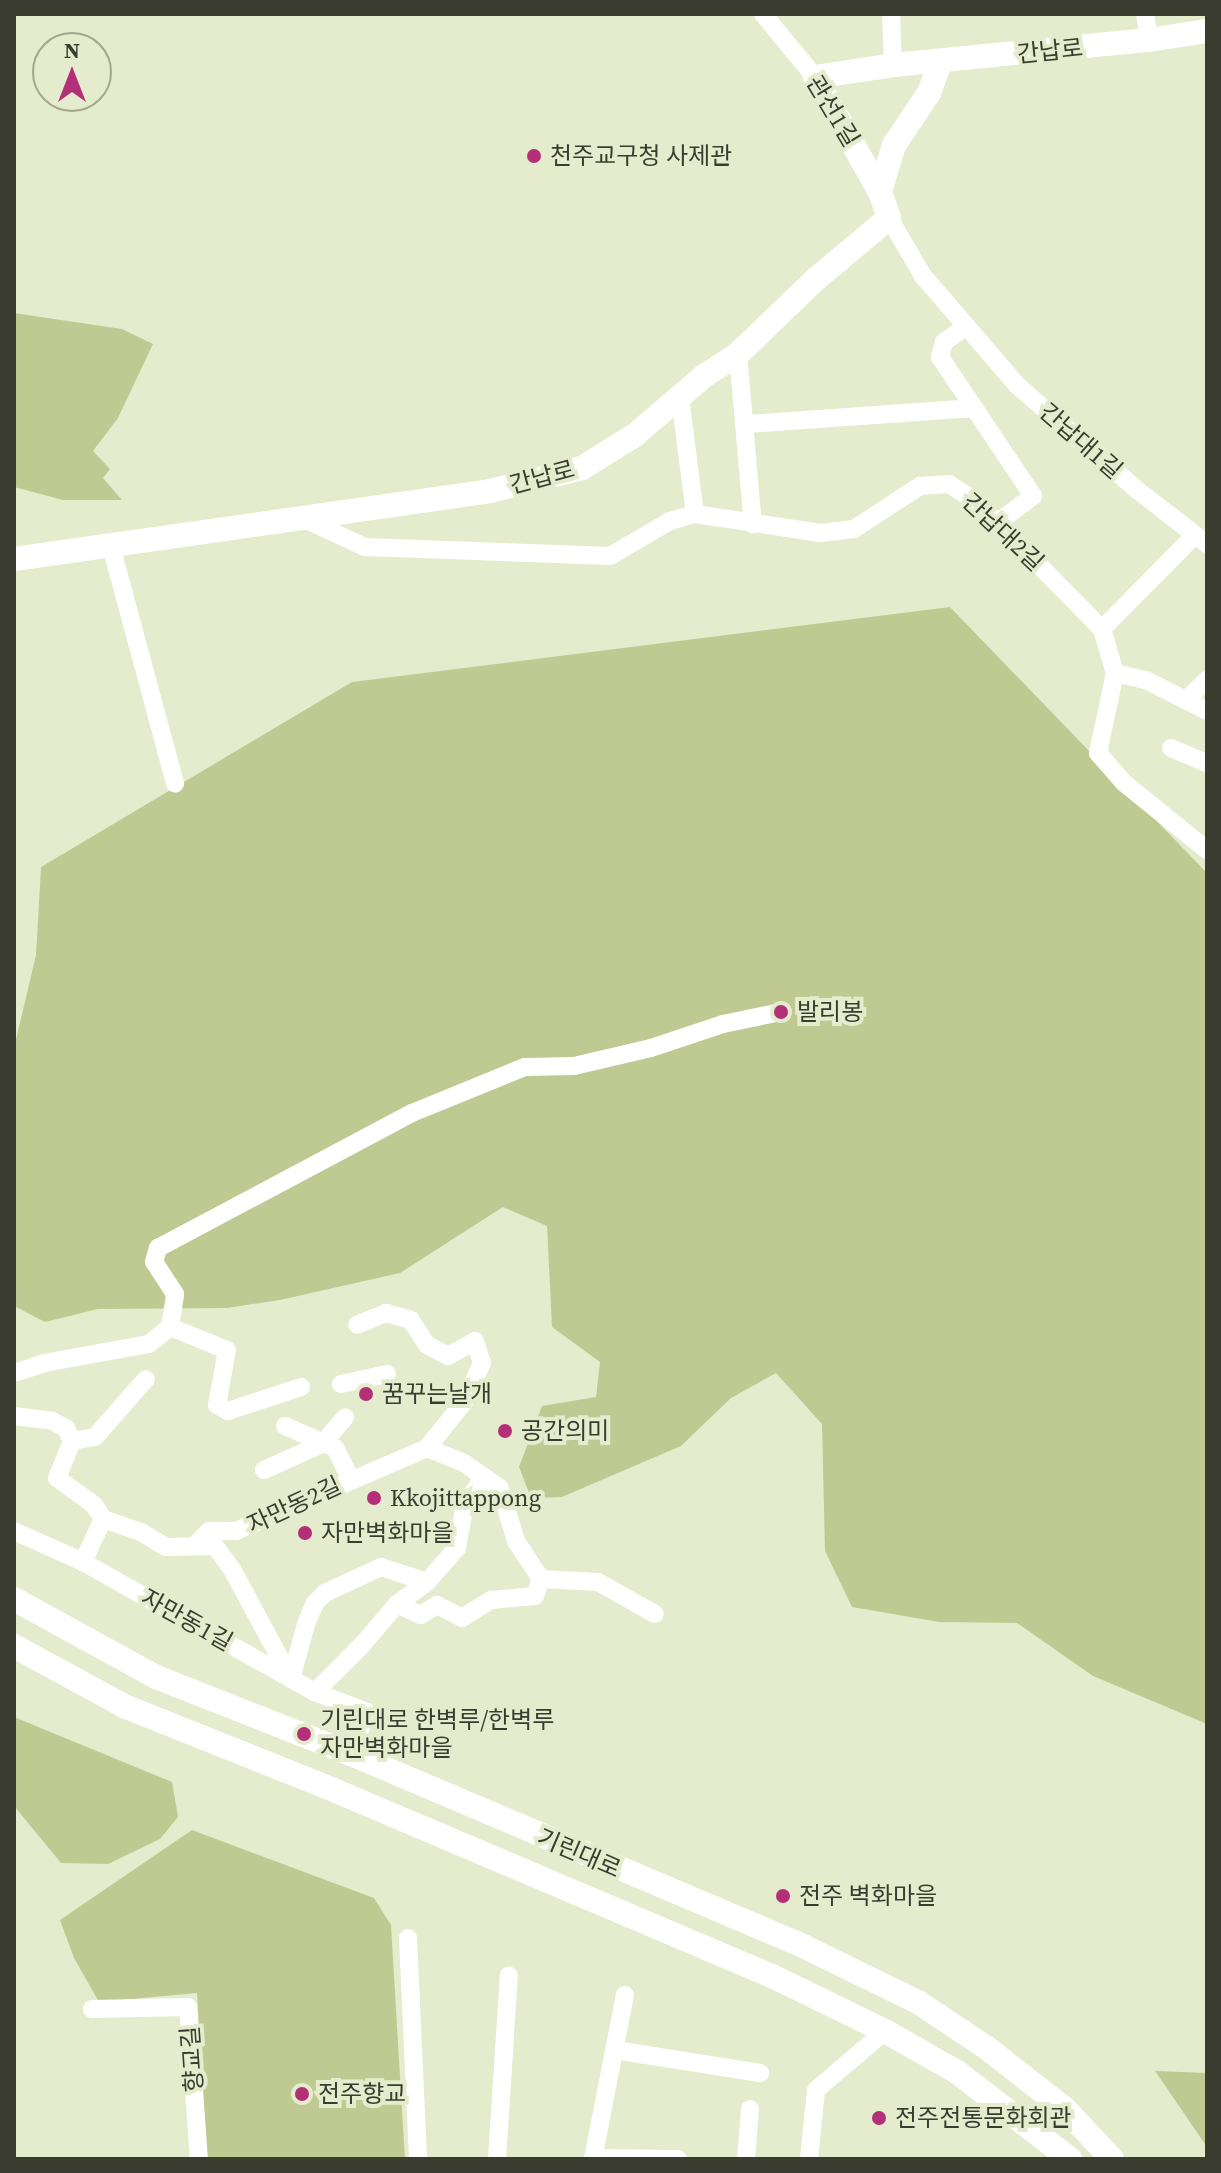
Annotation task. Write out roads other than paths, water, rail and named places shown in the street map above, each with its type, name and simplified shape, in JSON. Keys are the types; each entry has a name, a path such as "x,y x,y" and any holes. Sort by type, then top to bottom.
{"street":[{"name":"관선1길","path":"763,14 815,77 880,192 889,218"},
{"path":"891,14 893,65"},
{"path":"1145,14 1149,40"},
{"name":"간납로","path":"815,77 893,65 1149,40 1207,31"},
{"path":"880,192 894,145 929,93 940,62"},
{"name":"간납로","path":"14,559 307,520 490,491 582,468 635,435 738,354 816,279 889,218"},
{"name":"간납대1길","path":"889,218 923,276 1018,386 1136,489 1201,539"},
{"path":"965,327 944,342 940,357 1033,496 997,523"},
{"path":"738,354 747,424 753,524"},
{"path":"307,520 365,547 610,556 670,521 695,514 680,397"},
{"path":"747,424 974,408"},
{"name":"간납대2길","path":"695,514 821,533 854,529 920,486 949,484 978,503 1102,629 1115,673 1098,753 1123,782 1206,845"},
{"path":"1102,629 1201,539"},
{"path":"111,546 175,784"},
{"path":"1115,673 1146,680 1207,711"},
{"path":"1186,700 1207,680"},
{"path":"1171,748 1207,763"},
{"path":"14,1373 44,1363 149,1344 170,1327 175,1294 154,1262 158,1248 412,1113 525,1067 574,1066 651,1048 723,1024 781,1012"},
{"name":"자만동2길","path":"195,1545 209,1531 236,1531 427,1448 464,1402 482,1363 475,1341 448,1356 427,1345 411,1320 386,1313 357,1325"},
{"path":"170,1327 227,1350 217,1405 228,1411 301,1387"},
{"path":"341,1384 387,1374"},
{"path":"14,1416 52,1421 66,1428 72,1441 95,1437 146,1379"},
{"path":"264,1470 324,1441 345,1418"},
{"name":"자만동2길","path":"285,1426 335,1448 351,1479"},
{"name":"자만동2길","path":"72,1441 57,1478 94,1505 103,1519 132,1528 166,1547 215,1546 291,1679"},
{"path":"427,1448 464,1463 500,1488 516,1541 541,1579"},
{"path":"315,1692 397,1604 427,1582 457,1548 465,1504 484,1477"},
{"path":"14,1531 83,1562 103,1519"},
{"name":"자만동1길","path":"83,1562 315,1692 367,1712 351,1754"},
{"path":"291,1679 307,1621 315,1603 325,1593 381,1567 427,1582"},
{"path":"397,1604 421,1615 437,1605 462,1618 491,1600 535,1596 541,1579"},
{"path":"541,1579 598,1582 655,1614"},
{"name":"기린대로","path":"14,1599 156,1677 351,1754 805,1947 918,2002 987,2048 1065,2109 1112,2159"},
{"name":"기린대로","path":"14,1646 124,1706 322,1785 772,1976 885,2031 957,2072 1070,2159"},
{"path":"408,1938 418,2159"},
{"path":"497,2159 509,1975"},
{"path":"625,1995 593,2159 678,2159"},
{"name":"향교길","path":"92,2009 188,2007 199,2159"},
{"path":"809,2159 816,2090 885,2031"},
{"path":"615,2050 760,2073"},
{"path":"746,2159 750,2109"}],"place":[{"name":"천주교구청 사제관","path":"534,156"},
{"name":"발리봉","path":"781,1012"},
{"name":"꿈꾸는날개","path":"366,1394"},
{"name":"공간의미","path":"505,1431"},
{"name":"Kkojittappong","path":"374,1498"},
{"name":"자만벽화마을","path":"305,1533"},
{"name":"기린대로 한벽루/한벽루 자만벽화마을","path":"304,1734"},
{"name":"전주 벽화마을","path":"783,1896"},
{"name":"전주향교","path":"302,2094"},
{"name":"전주전통문화회관","path":"879,2118"}]}
